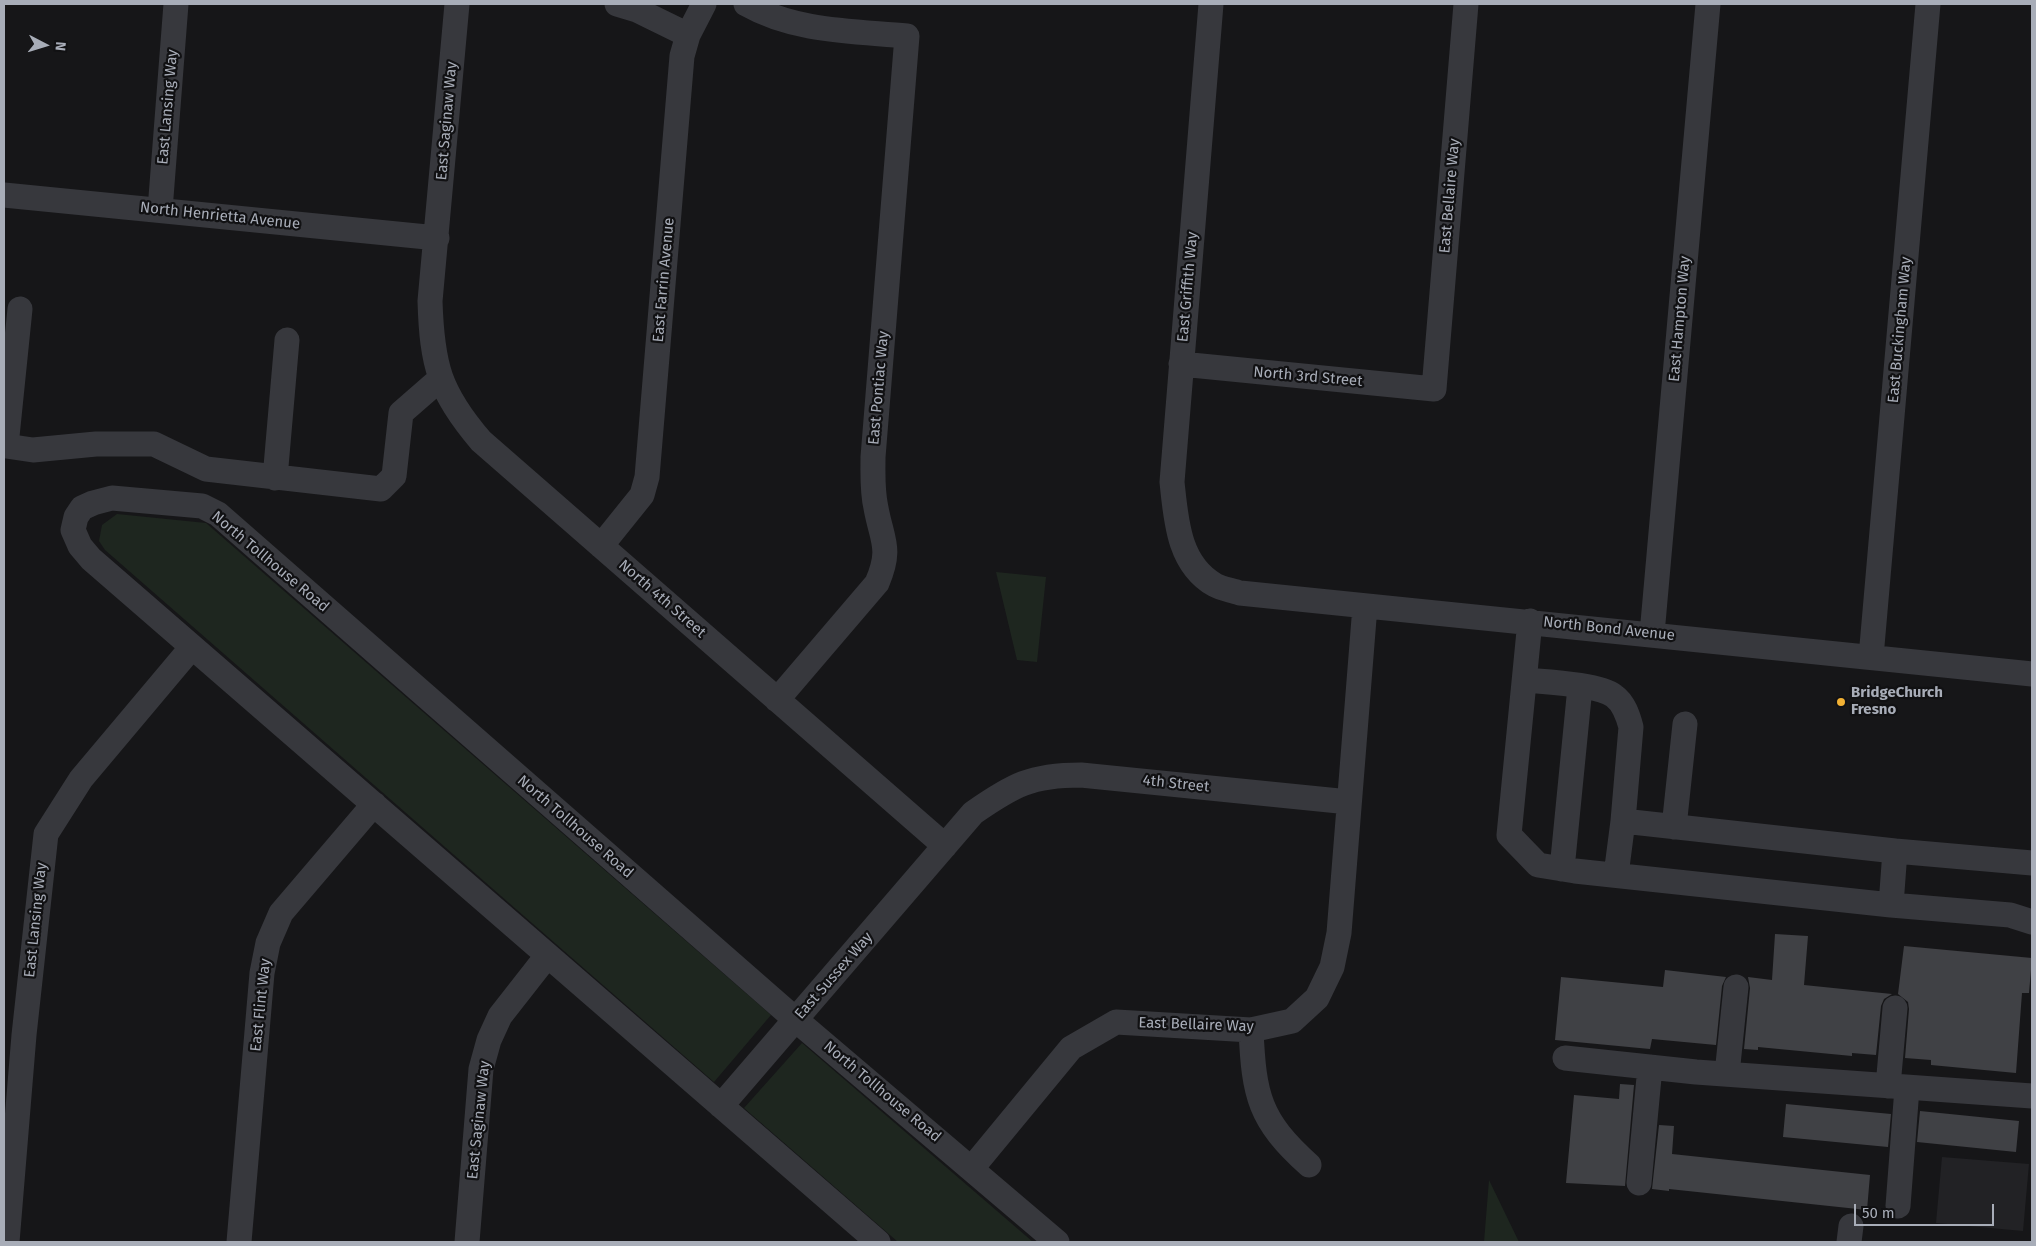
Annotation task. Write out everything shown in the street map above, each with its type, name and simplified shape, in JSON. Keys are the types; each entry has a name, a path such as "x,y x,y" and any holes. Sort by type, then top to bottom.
{"street":[{"name":"East Lansing Way","path":"160,210 176,4"},
{"name":"East Saginaw Way","path":"437,238 457,4"},
{"path":"617,4 638,10 688,35"},
{"name":"East Farrin Avenue","path":"601,546 637,503 642,495 647,477 682,56 688,35 704,4"},
{"name":"East Pontiac Way","path":"746,4 782,20 816,28 907,36 873,457 875,507 886,549 884,566 877,583 777,700"},
{"name":"East Griffith Way","path":"1192,567 1178,531 1172,482 1211,4"},
{"name":"East Bellaire Way","path":"1434,389 1466,4"},
{"name":"East Hampton Way","path":"1652,634 1708,4"},
{"name":"East Buckingham Way","path":"1871,656 1928,4"},
{"name":"North Henrietta Avenue","path":"4,195 437,238"},
{"name":"North 4th Street","path":"437,238 430,301 431,342 440,379 457,414 481,441 946,846"},
{"path":"20,309 5,446 33,450 96,444 154,444 206,469 381,489 394,476 401,413 440,379"},
{"path":"275,478 287,340"},
{"name":"North 3rd Street","path":"1181,364 1434,389"},
{"name":"North Tollhouse Road","path":"878,1242 91,559 80,546 73,530 76,517 82,508 93,502 112,498 202,506 218,514 796,1020 1057,1242"},
{"name":"North Bond Avenue","path":"1192,567 1215,585 1240,593 1871,656 2032,674"},
{"name":"East Bellaire Way","path":"972,1168 1071,1048 1116,1022 1251,1030 1292,1021 1317,998 1332,966 1339,933 1365,606"},
{"path":"1530,622 1509,835 1538,865 1890,905 2010,915 2032,922"},
{"name":"East Lansing Way","path":"7,1242 14,1033 46,834 80,779 192,647"},
{"path":"1525,680 1605,690 1616,697 1628,714 1631,726 1623,821 1616,875"},
{"path":"1562,869 1580,687"},
{"path":"1674,827 1685,724"},
{"name":"4th Street","path":"946,846 973,814 1005,790 1024,782 1053,775 1081,775 1349,802"},
{"name":"East Flint Way","path":"239,1242 262,974 268,943 281,913 374,804"},
{"path":"1623,821 1895,851 2032,863"},
{"name":"East Sussex Way","path":"721,1106 946,846"},
{"path":"1890,905 1895,851"},
{"name":"East Saginaw Way","path":"468,1242 481,1069 488,1040 500,1016 547,956"},
{"path":"1727,1074 1736,987"},
{"path":"1895,1008 1898,1087 1898,1206"},
{"path":"1251,1030 1252,1056 1258,1097 1269,1122 1283,1142 1309,1164"},
{"path":"1565,1058 1727,1074 2032,1096"},
{"path":"1639,1183 1650,1067"}],"shaded area":[{"path":"117,514 206,523 771,1015 714,1082 105,550 99,541 102,525"},
{"path":"996,572 1046,577 1037,662 1017,660"},
{"path":"802,1043 1033,1242 898,1242 744,1108"},
{"path":"1942,1157 2029,1164 2023,1231 1936,1223"},
{"path":"1489,1180 1519,1242 1484,1242"}],"building":[{"path":"1775,934 1808,936 1804,985 1892,994 1884,999 1881,1006 1876,1055 1852,1053 1852,1056 1758,1047 1758,1050 1744,1049 1750,988 1748,977 1772,980"},
{"path":"1904,946 2032,958 2029,993 2022,993 2016,1073 1931,1065 1931,1060 1905,1058 1909,1009 1908,1002 1898,994"},
{"path":"1665,970 1726,977 1722,986 1716,1045 1652,1039 1650,1049 1555,1040 1561,977 1663,987"},
{"path":"1620,1084 1634,1085 1625,1186 1566,1183 1574,1095 1619,1099"},
{"path":"1786,1104 1891,1114 1888,1147 1783,1137"},
{"path":"1920,1111 2019,1121 2016,1152 1917,1142"},
{"path":"1659,1125 1674,1126 1672,1154 1870,1175 1867,1210 1669,1189 1669,1191 1652,1189"}],"place":[{"name":"BridgeChurch Fresno","path":"1841,702"}]}
